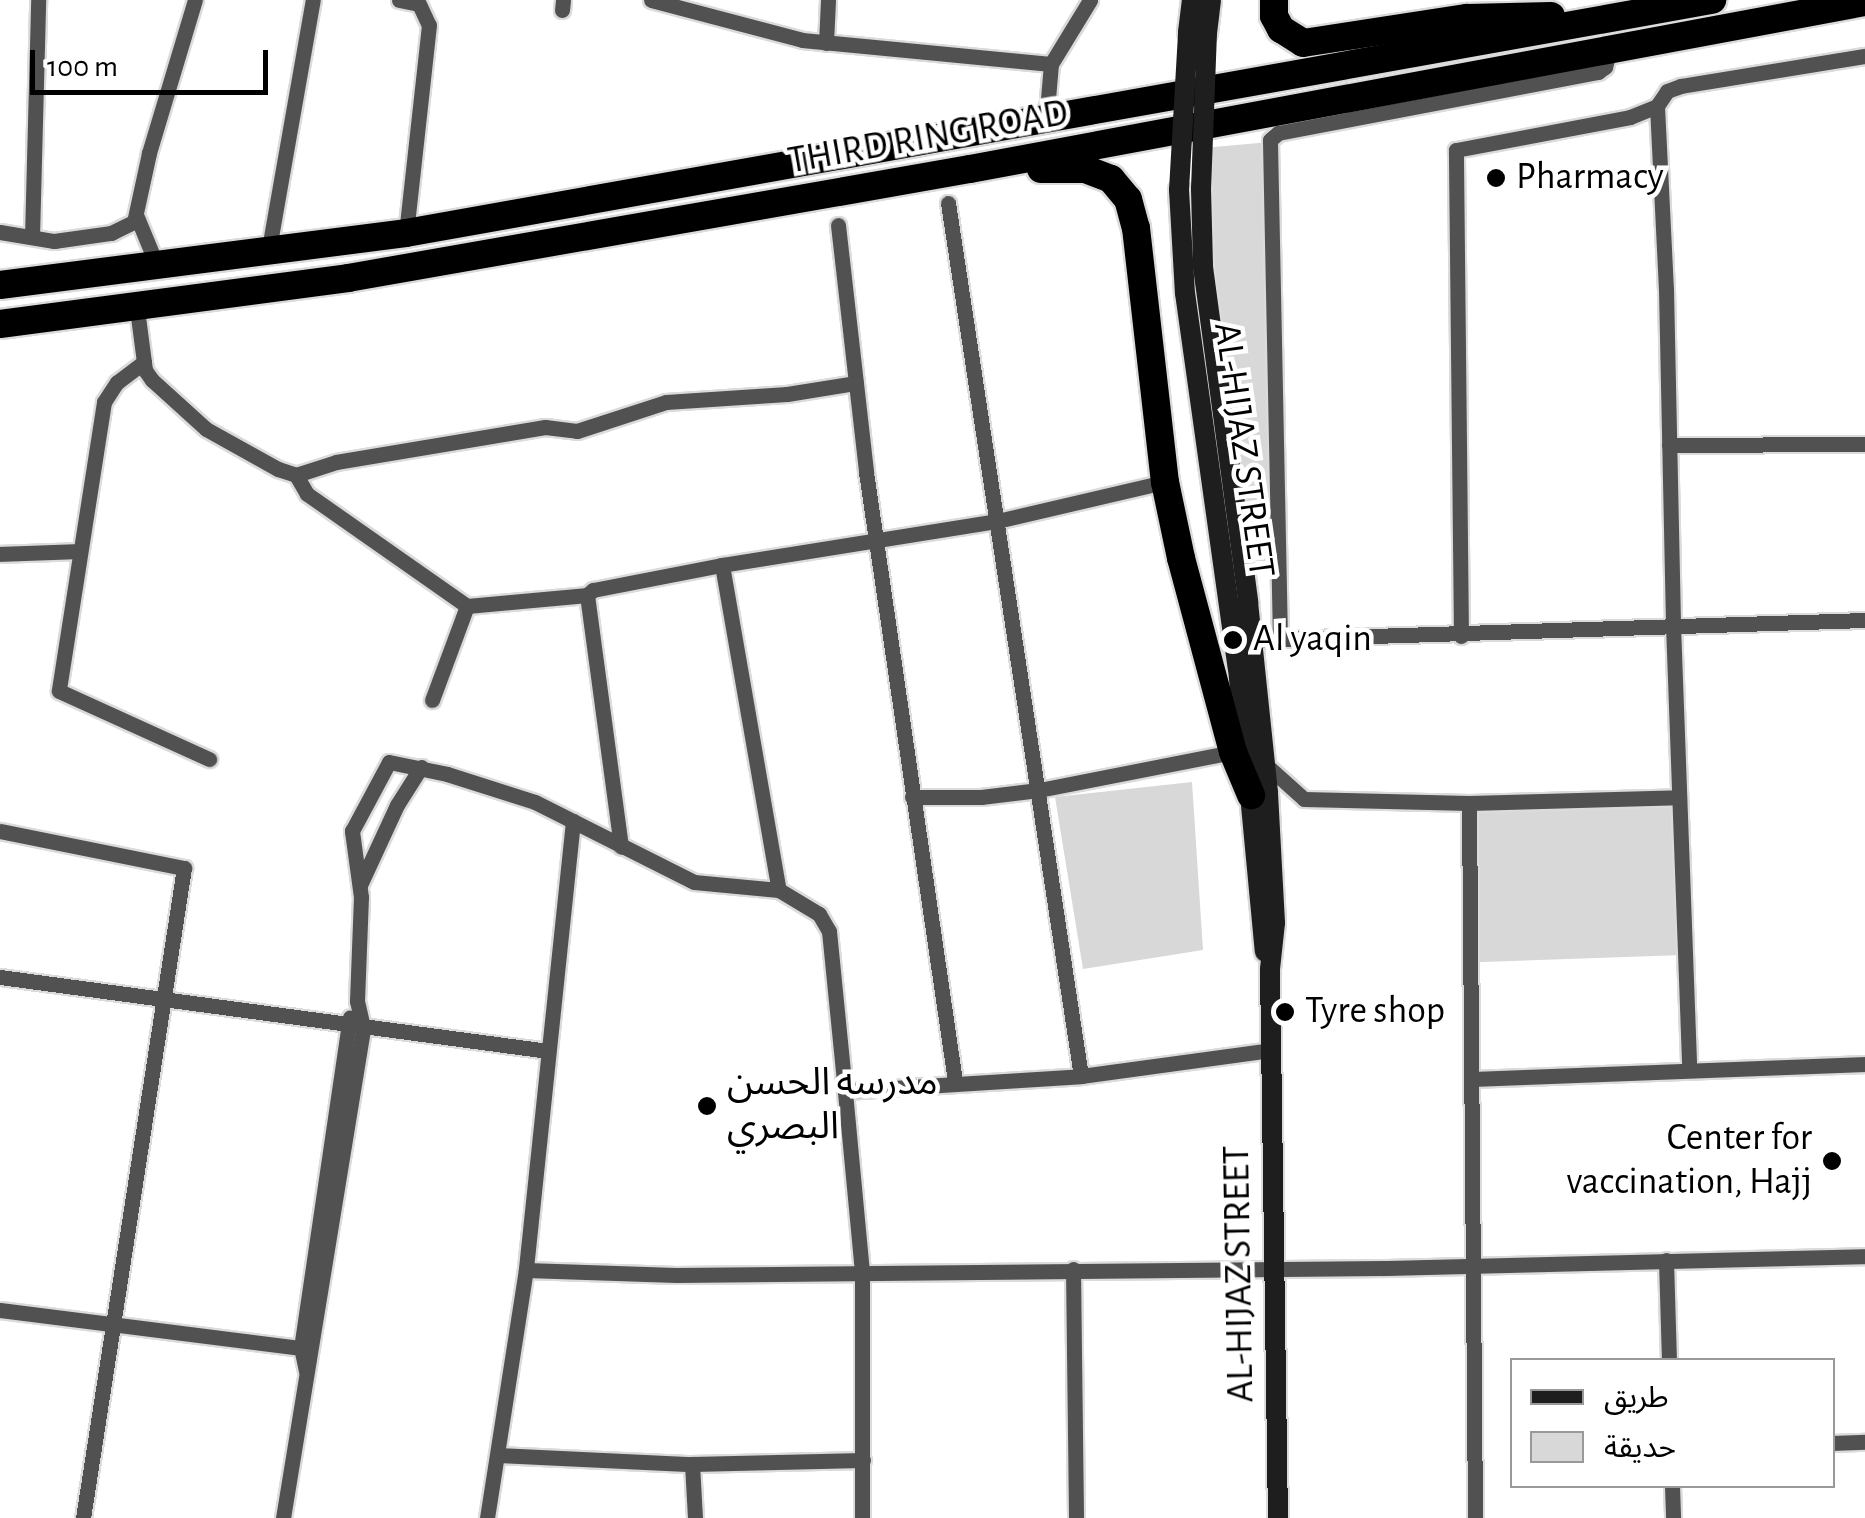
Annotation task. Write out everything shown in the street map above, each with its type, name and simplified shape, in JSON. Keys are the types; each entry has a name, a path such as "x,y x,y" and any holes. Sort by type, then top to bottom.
{"highway":[{"path":"1274,0 1274,16 1281,29 1304,43 1467,18 1603,13"},
{"name":"THIRD RING ROAD","path":"0,285 406,234 1046,122 1603,13 1712,0"},
{"name":"THIRD RING ROAD","path":"0,324 348,278 970,169 1865,2"},
{"path":"970,169 1085,170 1111,179 1128,199 1136,228 1166,482 1181,558 1234,752 1250,796"}],"main road":[{"name":"AL-HIJAZ STREET","path":"1192,0 1198,32 1203,266 1265,764 1275,923 1270,969 1278,1518"},
{"name":"AL-HIJAZ STREET","path":"1211,0 1198,32 1179,190 1184,292 1236,654 1262,943 1270,969"}],"street":[{"path":"32,238 38,0"},
{"path":"158,268 138,217 149,153 195,0"},
{"path":"268,254 313,0"},
{"path":"399,0 419,4 429,25 406,234"},
{"path":"651,0 789,37 1051,64"},
{"path":"826,42 828,0"},
{"path":"1046,122 1051,64 1090,0"},
{"path":"1280,640 1270,140 1278,133 1598,72 1606,67 1610,49"},
{"path":"1461,636 1456,150 1614,121 1656,106 1668,91 1681,86 1865,56"},
{"path":"1656,106 1690,1070"},
{"path":"948,203 1081,1076"},
{"path":"0,232 54,241 110,233 128,227 138,217"},
{"path":"838,225 912,797 955,1081"},
{"path":"54,241 60,279"},
{"path":"136,309 149,376 206,429 278,469 296,474 327,464 546,427 577,430 666,402 786,394 856,384"},
{"path":"144,362 117,382 104,402 58,686 61,695 209,759"},
{"path":"1669,445 1865,444"},
{"path":"307,494 327,464"},
{"path":"296,474 307,494 467,606 588,595 593,590 722,565 997,521 1166,482"},
{"path":"0,554 80,551"},
{"path":"722,565 779,890"},
{"path":"588,595 621,848"},
{"path":"432,700 467,606"},
{"path":"1250,640 1865,620"},
{"path":"912,797 981,797 1039,790 1234,752"},
{"path":"284,1518 358,1001 360,885 352,831 390,762 421,767 535,802 700,884 779,890 819,914 829,931 862,1272 862,1518"},
{"path":"1265,764 1304,799 1469,803 1679,797"},
{"path":"360,885 397,805 421,767"},
{"path":"1469,803 1475,1518"},
{"path":"487,1518 526,1270 573,820"},
{"path":"0,831 183,866 83,1518"},
{"path":"0,977 548,1051"},
{"path":"846,1091 955,1081 1081,1076 1272,1050"},
{"path":"1473,1079 1865,1064"},
{"path":"526,1270 676,1275 1865,1256"},
{"path":"1666,1260 1669,1358"},
{"path":"1073,1268 1076,1518"},
{"path":"0,1310 308,1349"},
{"path":"1835,1443 1865,1442"},
{"path":"498,1455 692,1464 862,1460"},
{"path":"692,1464 695,1518"},
{"path":"1672,1488 1673,1518"}],"green space":[{"path":"1270,142 1279,562 1244,560 1205,268 1203,148"},
{"path":"1192,782 1203,950 1083,969 1055,797"},
{"path":"1678,797 1684,955 1476,962 1470,804"}],"place":[{"name":"Pharmacy","path":"1496,178"},
{"name":"Al yaqin","path":"1233,640"},
{"name":"Tyre shop","path":"1285,1012"},
{"name":"مدرسه الحسن البصري","path":"707,1106"},
{"name":"Center for vaccination, Hajj","path":"1832,1161"}]}
